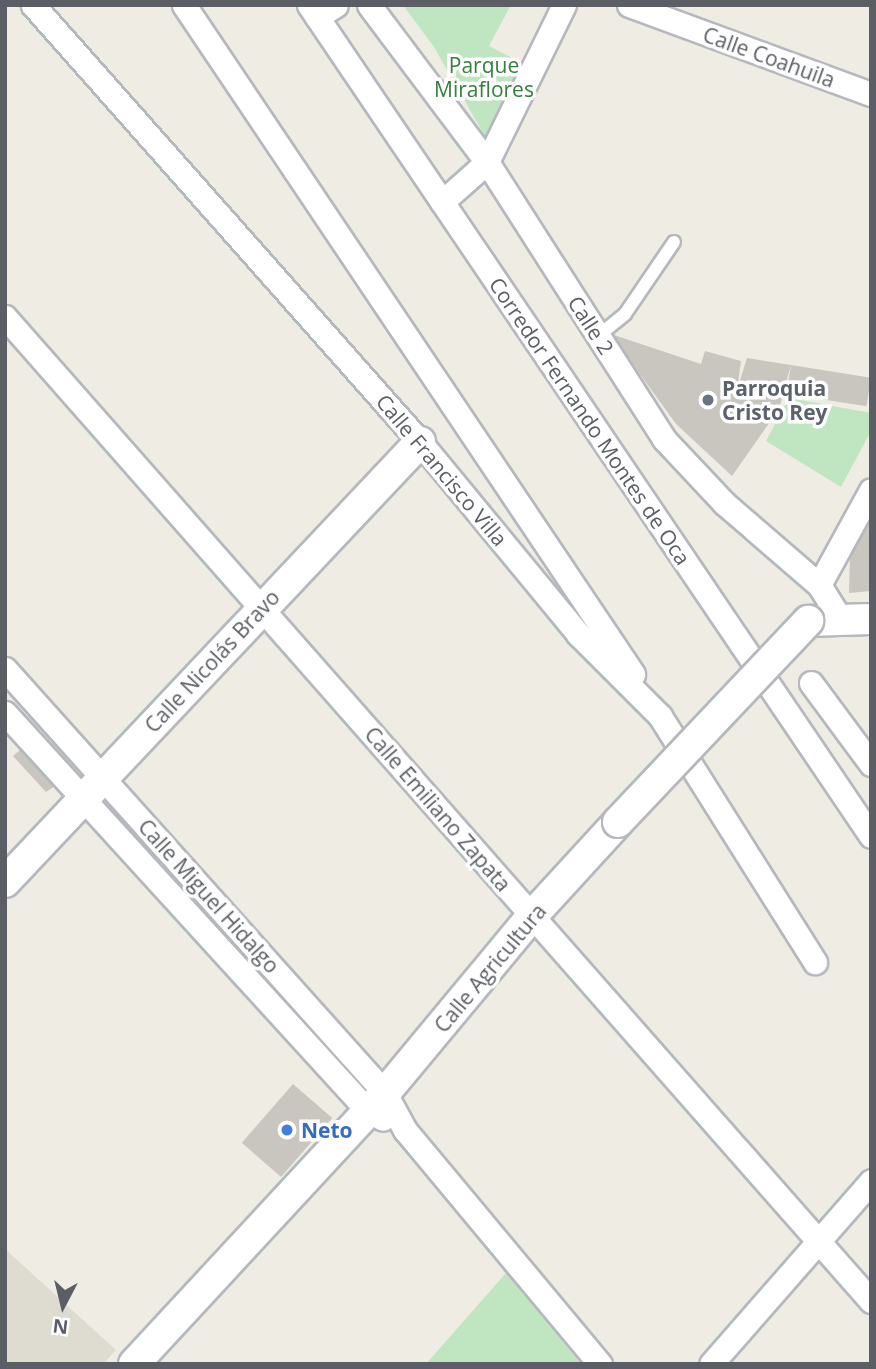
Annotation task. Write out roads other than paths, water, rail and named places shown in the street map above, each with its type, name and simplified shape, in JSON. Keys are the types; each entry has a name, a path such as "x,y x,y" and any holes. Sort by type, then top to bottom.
{"street":[{"name":"Calle Francisco Villa","path":"33,5 420,442 578,634 660,716 815,962"},
{"path":"184,5 660,716"},
{"name":"Calle 2","path":"369,5 487,162 664,439 724,503 819,586 841,620"},
{"path":"442,202 487,162 564,5"},
{"name":"Calle Coahuila","path":"629,5 685,15 871,94"},
{"name":"Corredor Fernando Montes de Oca","path":"321,9 442,202 871,836"},
{"name":"Calle Emiliano Zapata","path":"5,317 871,1301"},
{"name":"Calle Nicolás Bravo","path":"5,882 420,442"},
{"path":"819,586 871,490"},
{"name":"Calle Agricultura","path":"134,1364 376,1102 532,916 808,621 871,620"},
{"name":"Calle Miguel Hidalgo","path":"5,670 103,777 376,1102"},
{"path":"811,682 871,764"},
{"name":"Calle Miguel Hidalgo","path":"5,713 81,799 405,1130 600,1364"},
{"path":"710,1364 871,1181"}],"lane":[{"path":"598,336 625,314 674,242"}],"place":[{"name":"Parroquia Cristo Rey","path":"708,400"},
{"name":"Neto","path":"287,1130"}],"park label":[{"name":"Parque Miraflores","path":"484,77"}]}
